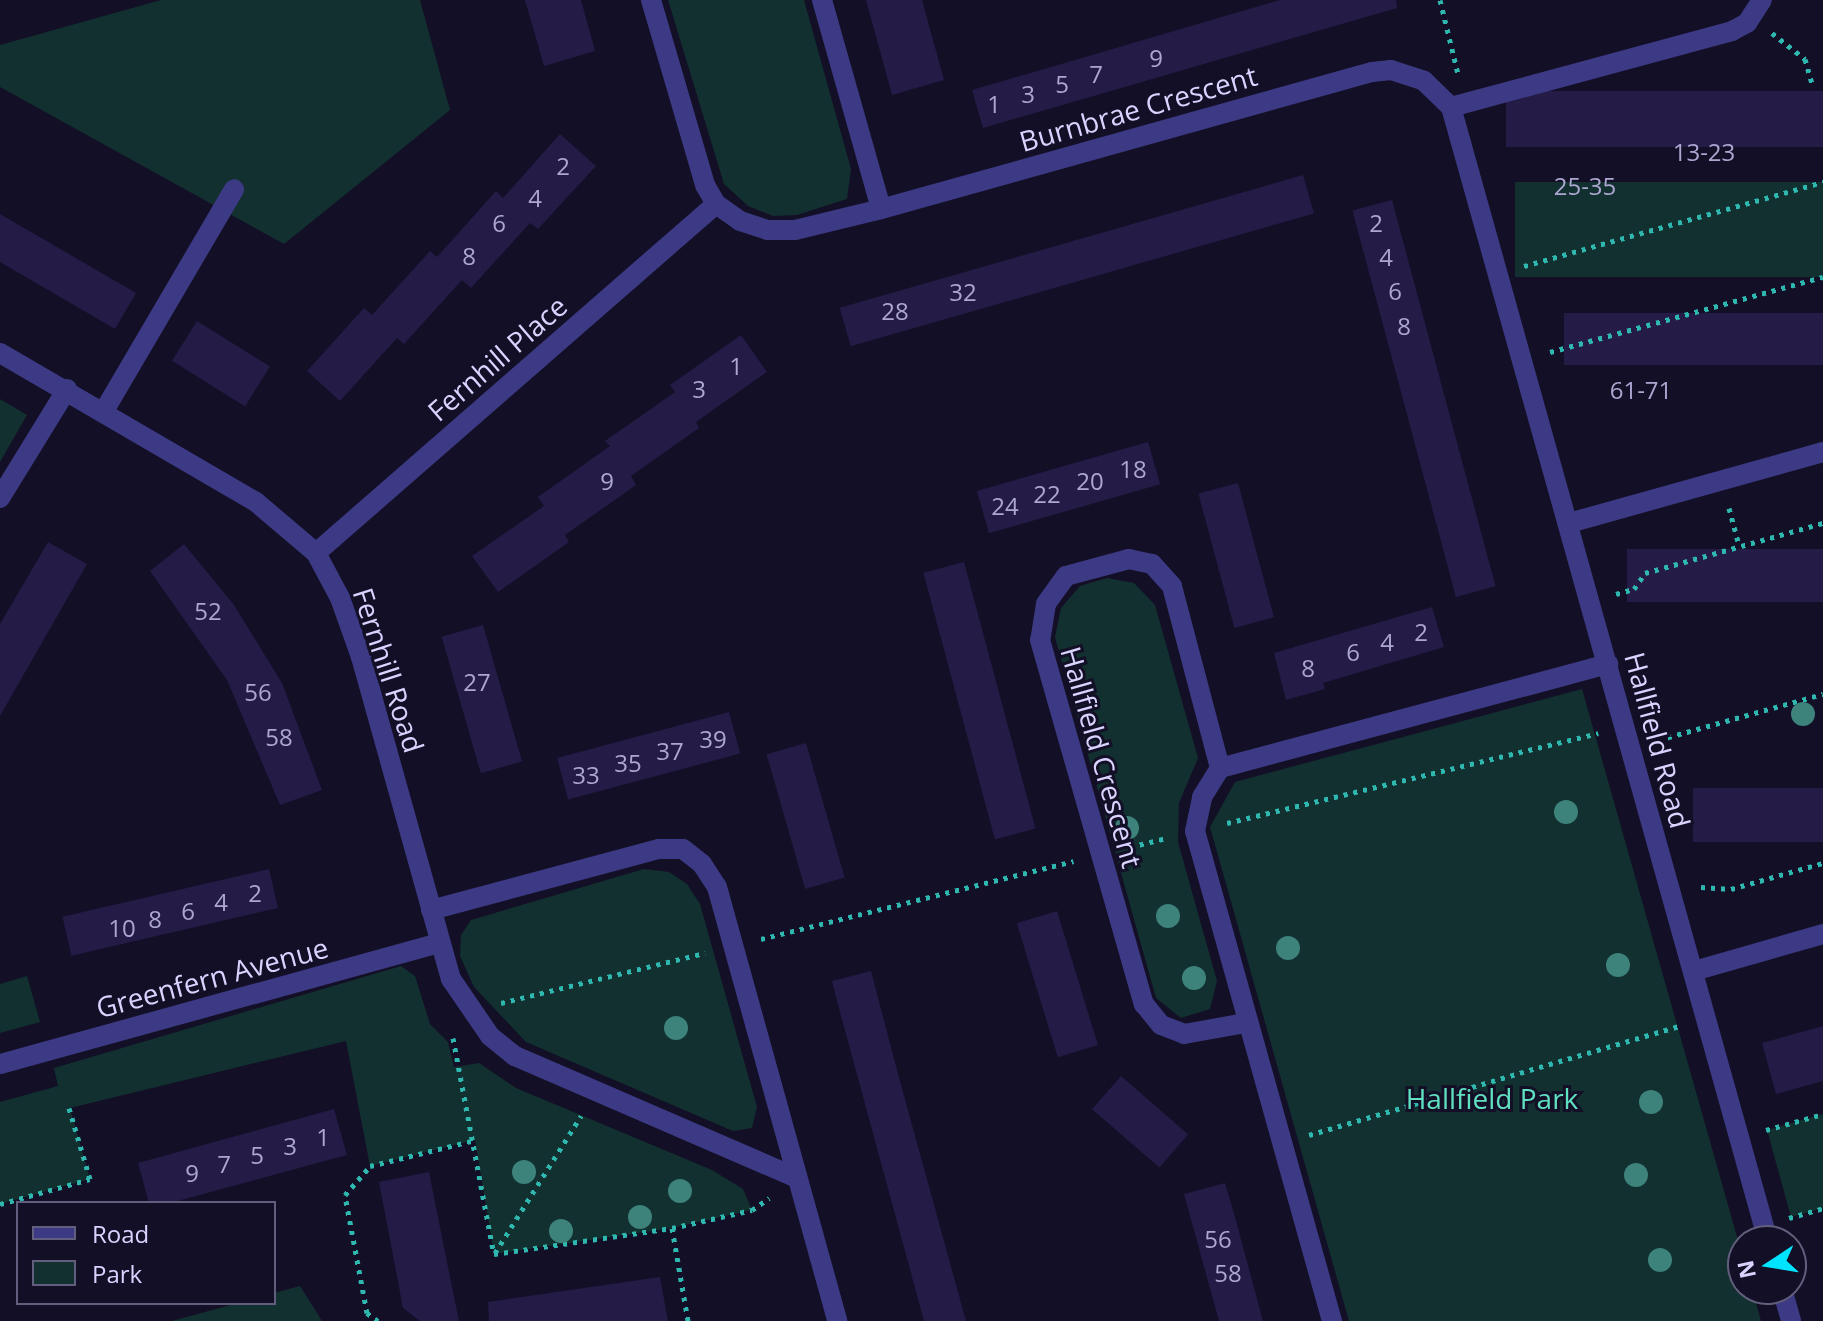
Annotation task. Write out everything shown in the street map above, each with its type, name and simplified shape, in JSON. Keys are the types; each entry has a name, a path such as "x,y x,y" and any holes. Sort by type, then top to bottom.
{"street":[{"path":"651,0 696,163 716,204"},
{"path":"822,0 881,209"},
{"path":"1451,107 1732,31 1747,23 1762,0"},
{"name":"Burnbrae Crescent","path":"716,204 740,221 768,230 795,230 881,209 1372,72 1416,77 1438,90 1451,107"},
{"name":"Hallfield Road","path":"1451,107 1764,1225"},
{"path":"104,411 234,189"},
{"name":"Fernhill Place","path":"316,553 716,204"},
{"name":"Fernhill Road","path":"0,353 67,389 256,502 316,553 340,598 361,657 440,943 469,1011 515,1056 797,1178"},
{"path":"0,498 67,389"},
{"path":"1569,523 1823,452"},
{"name":"Hallfield Crescent","path":"1220,768 1172,586 1152,564 1129,559 1066,576 1046,604 1040,640 1144,1004 1161,1025 1184,1034 1246,1023"},
{"path":"1332,1321 1279,1144 1195,831 1202,797 1220,768 1608,664"},
{"path":"431,910 659,849 683,849 702,864 717,887 837,1321"},
{"path":"1694,971 1823,934"},
{"name":"Greenfern Avenue","path":"0,1064 440,943"}],"path":[{"path":"1440,0 1460,66 1457,79"},
{"path":"1765,27 1805,59 1813,87"},
{"path":"1517,267 1823,182"},
{"path":"1541,354 1823,277"},
{"path":"1727,500 1739,546"},
{"path":"1610,595 1634,589 1645,573 1823,523"},
{"path":"1650,742 1823,694"},
{"path":"469,1011 1601,732"},
{"path":"1693,889 1713,884 1731,889 1823,863"},
{"path":"1279,1144 1684,1025"},
{"path":"453,1038 475,1140 494,1254"},
{"path":"494,1254 595,1091"},
{"path":"0,1204 90,1179 69,1108"},
{"path":"1761,1131 1823,1114"},
{"path":"378,1321 367,1313 345,1195 370,1166 475,1140"},
{"path":"494,1254 672,1228 752,1210 797,1178"},
{"path":"1784,1219 1823,1208"},
{"path":"672,1228 688,1321"}],"green space":[{"path":"161,0 420,0 450,110 284,244 0,87 0,45"},
{"path":"668,0 804,0 851,169 847,199 797,215 773,216 748,206 724,184"},
{"path":"1515,182 1823,182 1823,277 1515,277"},
{"path":"0,399 27,415 0,462"},
{"path":"1107,578 1134,583 1155,605 1198,758 1179,803 1178,842 1217,981 1210,1009 1181,1018 1156,998 1055,637 1061,608 1080,586"},
{"name":"Hallfield Park","path":"1582,689 1734,1225 1727,1225 1727,1305 1756,1305 1761,1321 1349,1321 1210,827 1235,782"},
{"path":"644,869 669,872 687,884 700,904 757,1107 752,1128 733,1131 526,1042 474,987 460,956 461,935 471,920"},
{"path":"401,966 415,976 430,1024 448,1042 454,1067 479,1063 516,1088 712,1170 743,1189 752,1210 672,1228 494,1254 475,1140 370,1166 346,1041 70,1108 90,1179 0,1204 0,1102 58,1086 54,1068"},
{"path":"27,976 40,1022 0,1033 0,984"},
{"path":"1823,1114 1823,1208 1791,1217 1767,1130"},
{"path":"300,1286 322,1321 172,1321 231,1305 276,1305 276,1292"}],"building":[{"path":"525,0 581,0 595,51 544,66"},
{"path":"866,0 922,0 944,80 892,95"},
{"path":"1280,0 1396,0 1397,8 983,128 972,90"},
{"path":"1506,91 1823,91 1823,147 1506,147"},
{"path":"560,134 596,166 538,229 530,223 471,288 462,280 404,344 397,338 340,401 307,371 364,308 372,315 430,251 437,257 496,191 503,198"},
{"path":"1303,175 1314,213 851,346 840,308"},
{"path":"1392,200 1496,586 1456,597 1352,211"},
{"path":"0,214 136,293 115,329 0,262"},
{"path":"1564,313 1823,313 1823,365 1564,365"},
{"path":"197,321 270,367 245,406 172,361"},
{"path":"741,335 767,372 696,422 699,428 631,476 636,485 565,535 569,542 498,592 472,556 544,506 538,497 610,446 605,441 675,392 670,385"},
{"path":"1148,442 1160,484 989,533 977,491"},
{"path":"1238,483 1274,617 1234,628 1198,494"},
{"path":"48,542 87,564 0,716 0,624"},
{"path":"184,544 234,605 282,683 322,790 280,805 227,680 150,571"},
{"path":"1627,549 1823,549 1823,602 1627,602"},
{"path":"964,562 1035,829 995,839 923,573"},
{"path":"1432,607 1444,647 1323,683 1325,689 1286,700 1274,653"},
{"path":"483,625 522,761 481,773 442,637"},
{"path":"729,712 740,754 568,800 557,758"},
{"path":"806,743 845,878 805,889 767,754"},
{"path":"1693,788 1823,788 1823,842 1693,842"},
{"path":"269,869 278,908 71,956 62,917"},
{"path":"1057,911 1098,1045 1058,1057 1017,923"},
{"path":"871,971 966,1321 924,1321 837,1001 832,981"},
{"path":"1823,1026 1823,1081 1776,1094 1762,1043"},
{"path":"1121,1076 1188,1134 1159,1168 1092,1109"},
{"path":"334,1109 347,1155 177,1201 148,1201 138,1163"},
{"path":"429,1172 459,1321 420,1321 403,1308 379,1182"},
{"path":"1225,1183 1263,1321 1219,1321 1184,1194"},
{"path":"660,1277 668,1321 489,1321 488,1302"}]}
